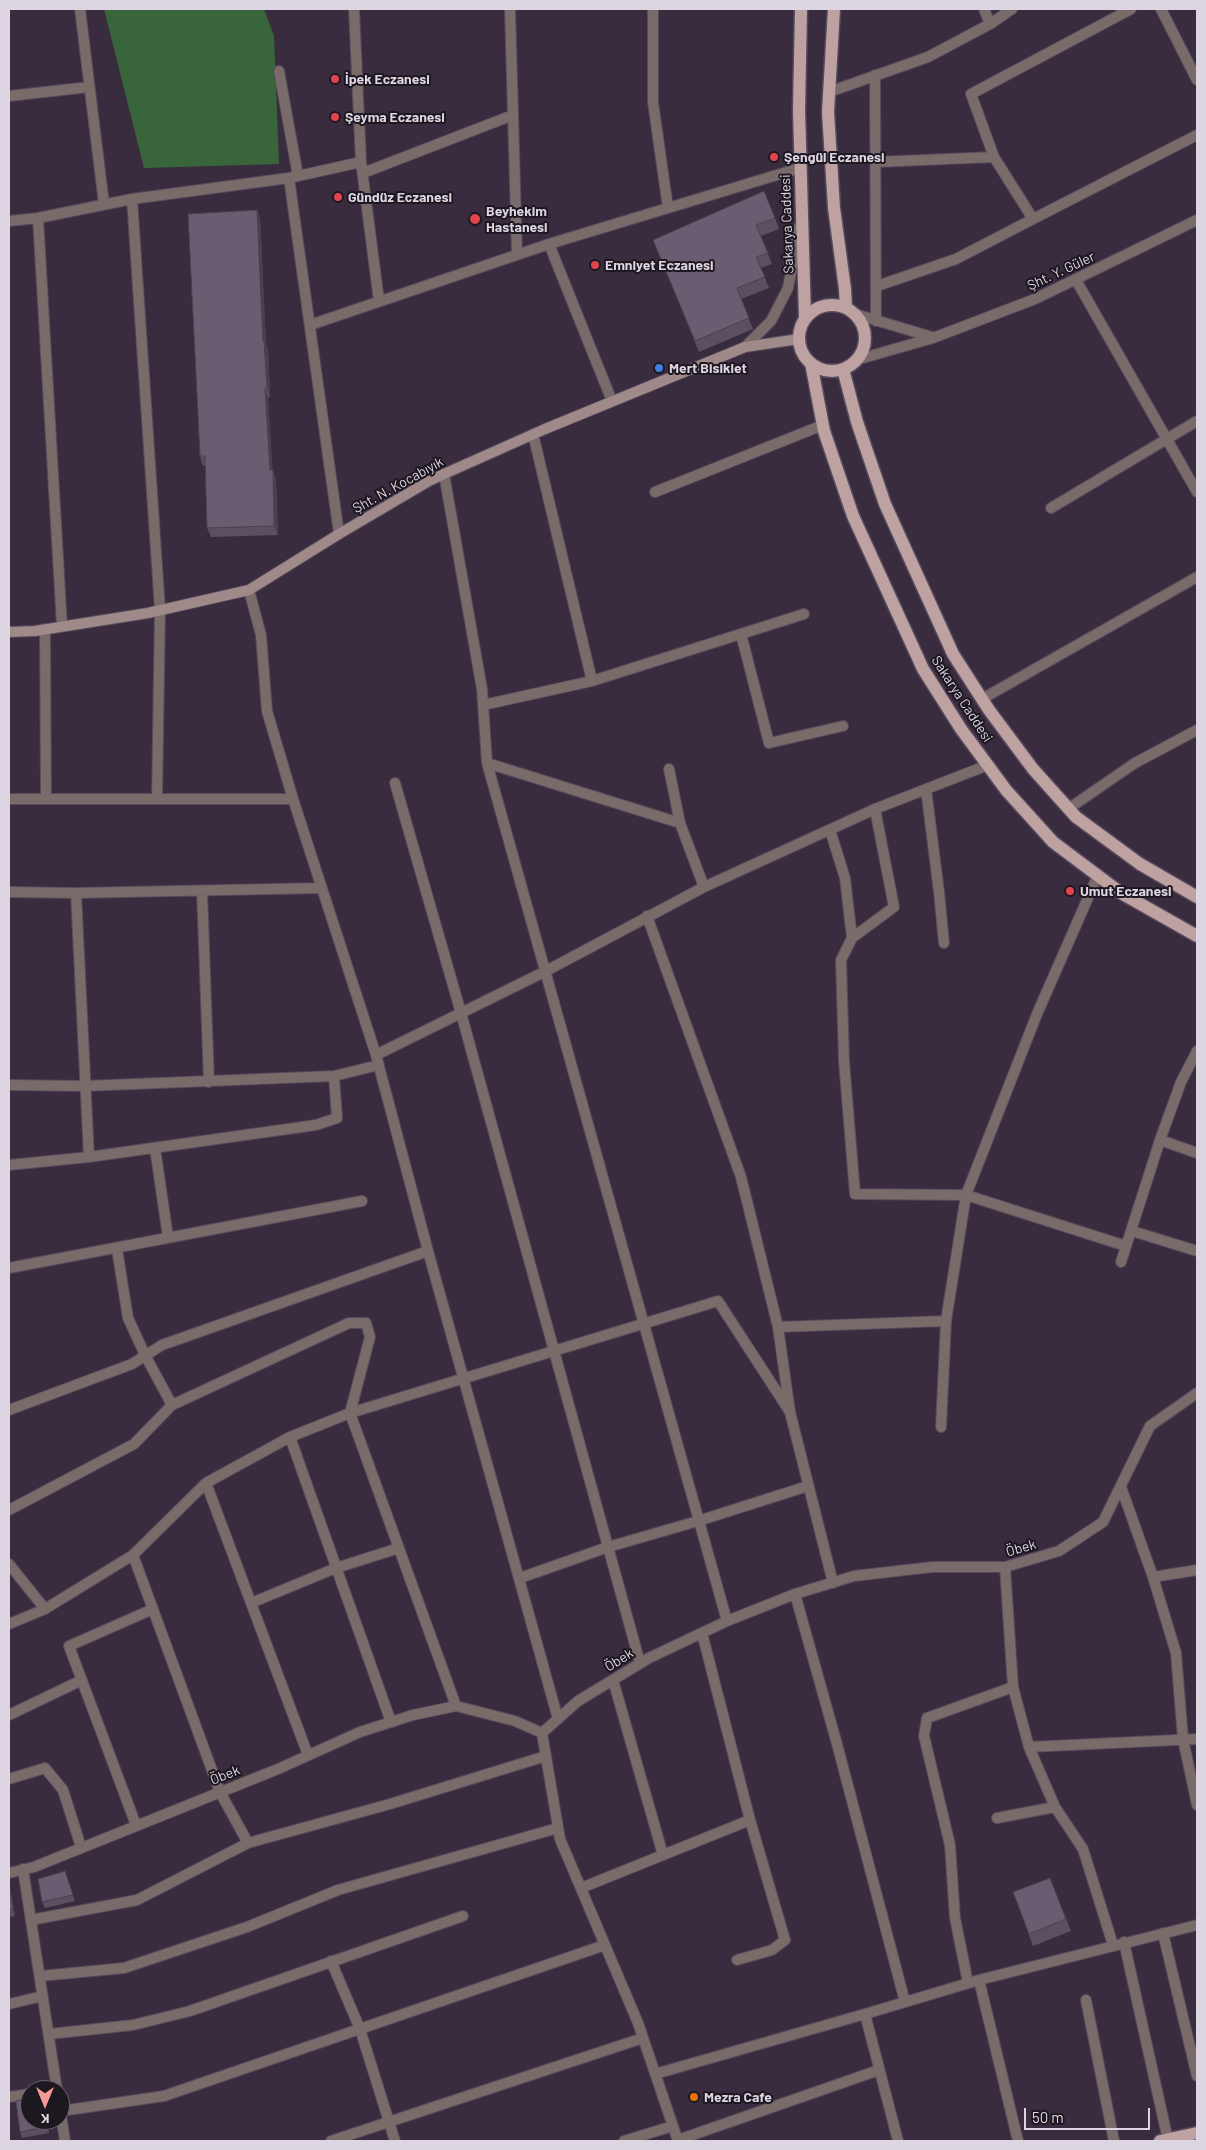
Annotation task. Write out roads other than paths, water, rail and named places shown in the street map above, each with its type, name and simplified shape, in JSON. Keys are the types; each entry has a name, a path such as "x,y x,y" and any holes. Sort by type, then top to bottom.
{"main road":[{"name":"Sakarya Caddesi","path":"801,9 800,168 805,318"},
{"path":"834,9 828,112 834,208 845,289 850,311 864,328 865,339 862,350 856,360 843,369 832,371 821,369 811,363 803,354 798,339 800,328 805,318 813,310 823,306 835,305 850,311"},
{"name":"Sakarya Caddesi","path":"811,363 823,425 853,516 923,670 961,729 1006,790 1053,842 1121,893 1197,936"},
{"name":"Sakarya Caddesi","path":"843,369 857,422 884,504 953,654 982,698 1032,769 1076,817 1140,864 1197,897"},
{"path":"1164,2140 1197,2133"}],"street":[{"path":"80,9 104,204"},
{"path":"354,9 362,162 379,301"},
{"path":"510,9 517,255"},
{"path":"653,9 653,102 668,208"},
{"path":"984,9 990,24"},
{"path":"829,92 928,57 990,24 1012,9"},
{"path":"1033,219 994,157 971,94 1131,9"},
{"path":"1161,9 1197,80"},
{"path":"279,71 294,177 310,325 339,534"},
{"path":"875,75 876,321"},
{"path":"9,96 89,87"},
{"path":"363,173 513,115"},
{"path":"877,286 956,259 1197,135"},
{"path":"876,162 994,157"},
{"path":"9,221 38,218 132,199 294,177 362,162"},
{"path":"310,325 549,244 800,168"},
{"path":"132,199 160,610 157,799"},
{"path":"745,347 771,321 788,288 801,211"},
{"path":"38,218 62,626"},
{"name":"Şht. Y. Güler","path":"856,360 933,338 1035,299 1197,220"},
{"path":"549,244 612,401"},
{"path":"1076,280 1197,492"},
{"path":"850,311 933,338"},
{"name":"Şht. N. Kocabıyık","path":"9,632 45,629 160,610 249,590 339,534 444,474 612,401 745,347 798,339"},
{"path":"1052,508 1197,421"},
{"path":"655,492 823,425"},
{"path":"534,434 592,681"},
{"path":"444,474 483,705 487,763 726,1622"},
{"path":"982,698 1197,577"},
{"path":"249,590 261,635 267,711 293,799 378,1060 428,1251 558,1719"},
{"path":"483,705 592,681 804,614"},
{"path":"45,629 46,799"},
{"path":"741,634 769,743 843,726"},
{"path":"1068,809 1135,763 1197,730"},
{"path":"487,763 680,823"},
{"path":"9,1085 84,1086 334,1076 378,1060 462,1013 546,972 704,887 875,809 988,765"},
{"path":"669,769 680,823 704,887"},
{"path":"395,783 462,1013 640,1663"},
{"path":"926,789 944,943"},
{"path":"9,799 293,799"},
{"path":"875,809 894,907 852,938 841,960 844,1061 855,1194 966,1195 1126,1246"},
{"path":"830,830 846,878 852,938"},
{"path":"941,1427 946,1321 966,1195 1037,1014 1098,875"},
{"path":"9,892 76,893 322,888"},
{"path":"202,891 209,1082"},
{"path":"76,893 88,1158"},
{"path":"647,916 741,1177 778,1327 790,1412 833,1583"},
{"path":"1121,1262 1160,1140 1181,1082 1197,1051"},
{"path":"9,1165 88,1158 316,1125 338,1118 334,1076"},
{"path":"1160,1140 1197,1154"},
{"path":"155,1148 168,1237"},
{"path":"9,1268 362,1201"},
{"path":"1132,1231 1197,1251"},
{"path":"117,1249 128,1318 146,1357 172,1405"},
{"path":"9,1410 122,1368 146,1357 162,1345 428,1251"},
{"path":"9,1624 45,1609 133,1555 206,1483 290,1437 350,1413 718,1301 790,1412"},
{"path":"778,1327 946,1321"},
{"path":"9,1510 134,1444 172,1405 349,1323 366,1323 370,1336 350,1413 456,1706"},
{"name":"Öbek","path":"9,1873 34,1867 136,1824 220,1792 360,1732 390,1722 456,1706 515,1722 542,1733 578,1701 640,1663 726,1622 795,1594 854,1576 932,1567 1004,1567 1059,1551 1103,1522 1150,1426 1197,1393"},
{"path":"290,1437 390,1722"},
{"path":"206,1483 308,1755"},
{"path":"520,1578 608,1547 808,1486"},
{"path":"1121,1487 1153,1577 1176,1653 1183,1739 1197,1805"},
{"path":"251,1603 336,1568 399,1548"},
{"path":"133,1555 220,1792 248,1843"},
{"path":"9,1564 45,1609"},
{"path":"1004,1567 1013,1687 1028,1747 1055,1807 1083,1849 1113,1945"},
{"path":"1153,1577 1197,1570"},
{"path":"795,1594 837,1744 905,2002"},
{"path":"136,1824 69,1646 153,1609"},
{"path":"702,1633 750,1820 785,1940 772,1950 737,1960"},
{"path":"9,1715 82,1680"},
{"path":"613,1680 663,1855"},
{"path":"968,1983 955,1918 950,1845 924,1736 927,1718 1013,1687"},
{"path":"542,1733 560,1839 606,1945 643,2038 678,2141 879,2070"},
{"path":"1028,1747 1197,1739"},
{"path":"31,1920 137,1900 248,1843 390,1804 546,1756"},
{"path":"9,1779 45,1768 63,1790 81,1847"},
{"path":"997,1818 1055,1807"},
{"path":"581,1888 750,1820"},
{"path":"40,1976 124,1968 246,1927 338,1890 558,1828"},
{"path":"23,1869 56,2080"},
{"path":"49,2034 132,2025 190,2011 462,1916"},
{"path":"655,2074 968,1983 1197,1924"},
{"path":"1163,1933 1197,2076"},
{"path":"1124,1942 1164,2140"},
{"path":"70,2108 164,2096 606,1945"},
{"path":"331,1961 360,2029 395,2141"},
{"path":"980,1980 1018,2141"},
{"path":"9,2004 43,1996"},
{"path":"1086,2000 1114,2141"},
{"path":"865,2014 898,2141"},
{"path":"331,2141 643,2038"},
{"path":"624,2141 673,2126"}],"place":[{"name":"İpek Eczanesi","path":"335,79"},
{"name":"Şeyma Eczanesi","path":"335,117"},
{"name":"Şengül Eczanesi","path":"774,157"},
{"name":"Gündüz Eczanesi","path":"338,197"},
{"name":"Beyhekim Hastanesi","path":"475,219"},
{"name":"Emniyet Eczanesi","path":"595,265"},
{"name":"Mert Bisiklet","path":"659,368"},
{"name":"Umut Eczanesi","path":"1070,891"},
{"name":"Mezra Cafe","path":"694,2097"}]}
